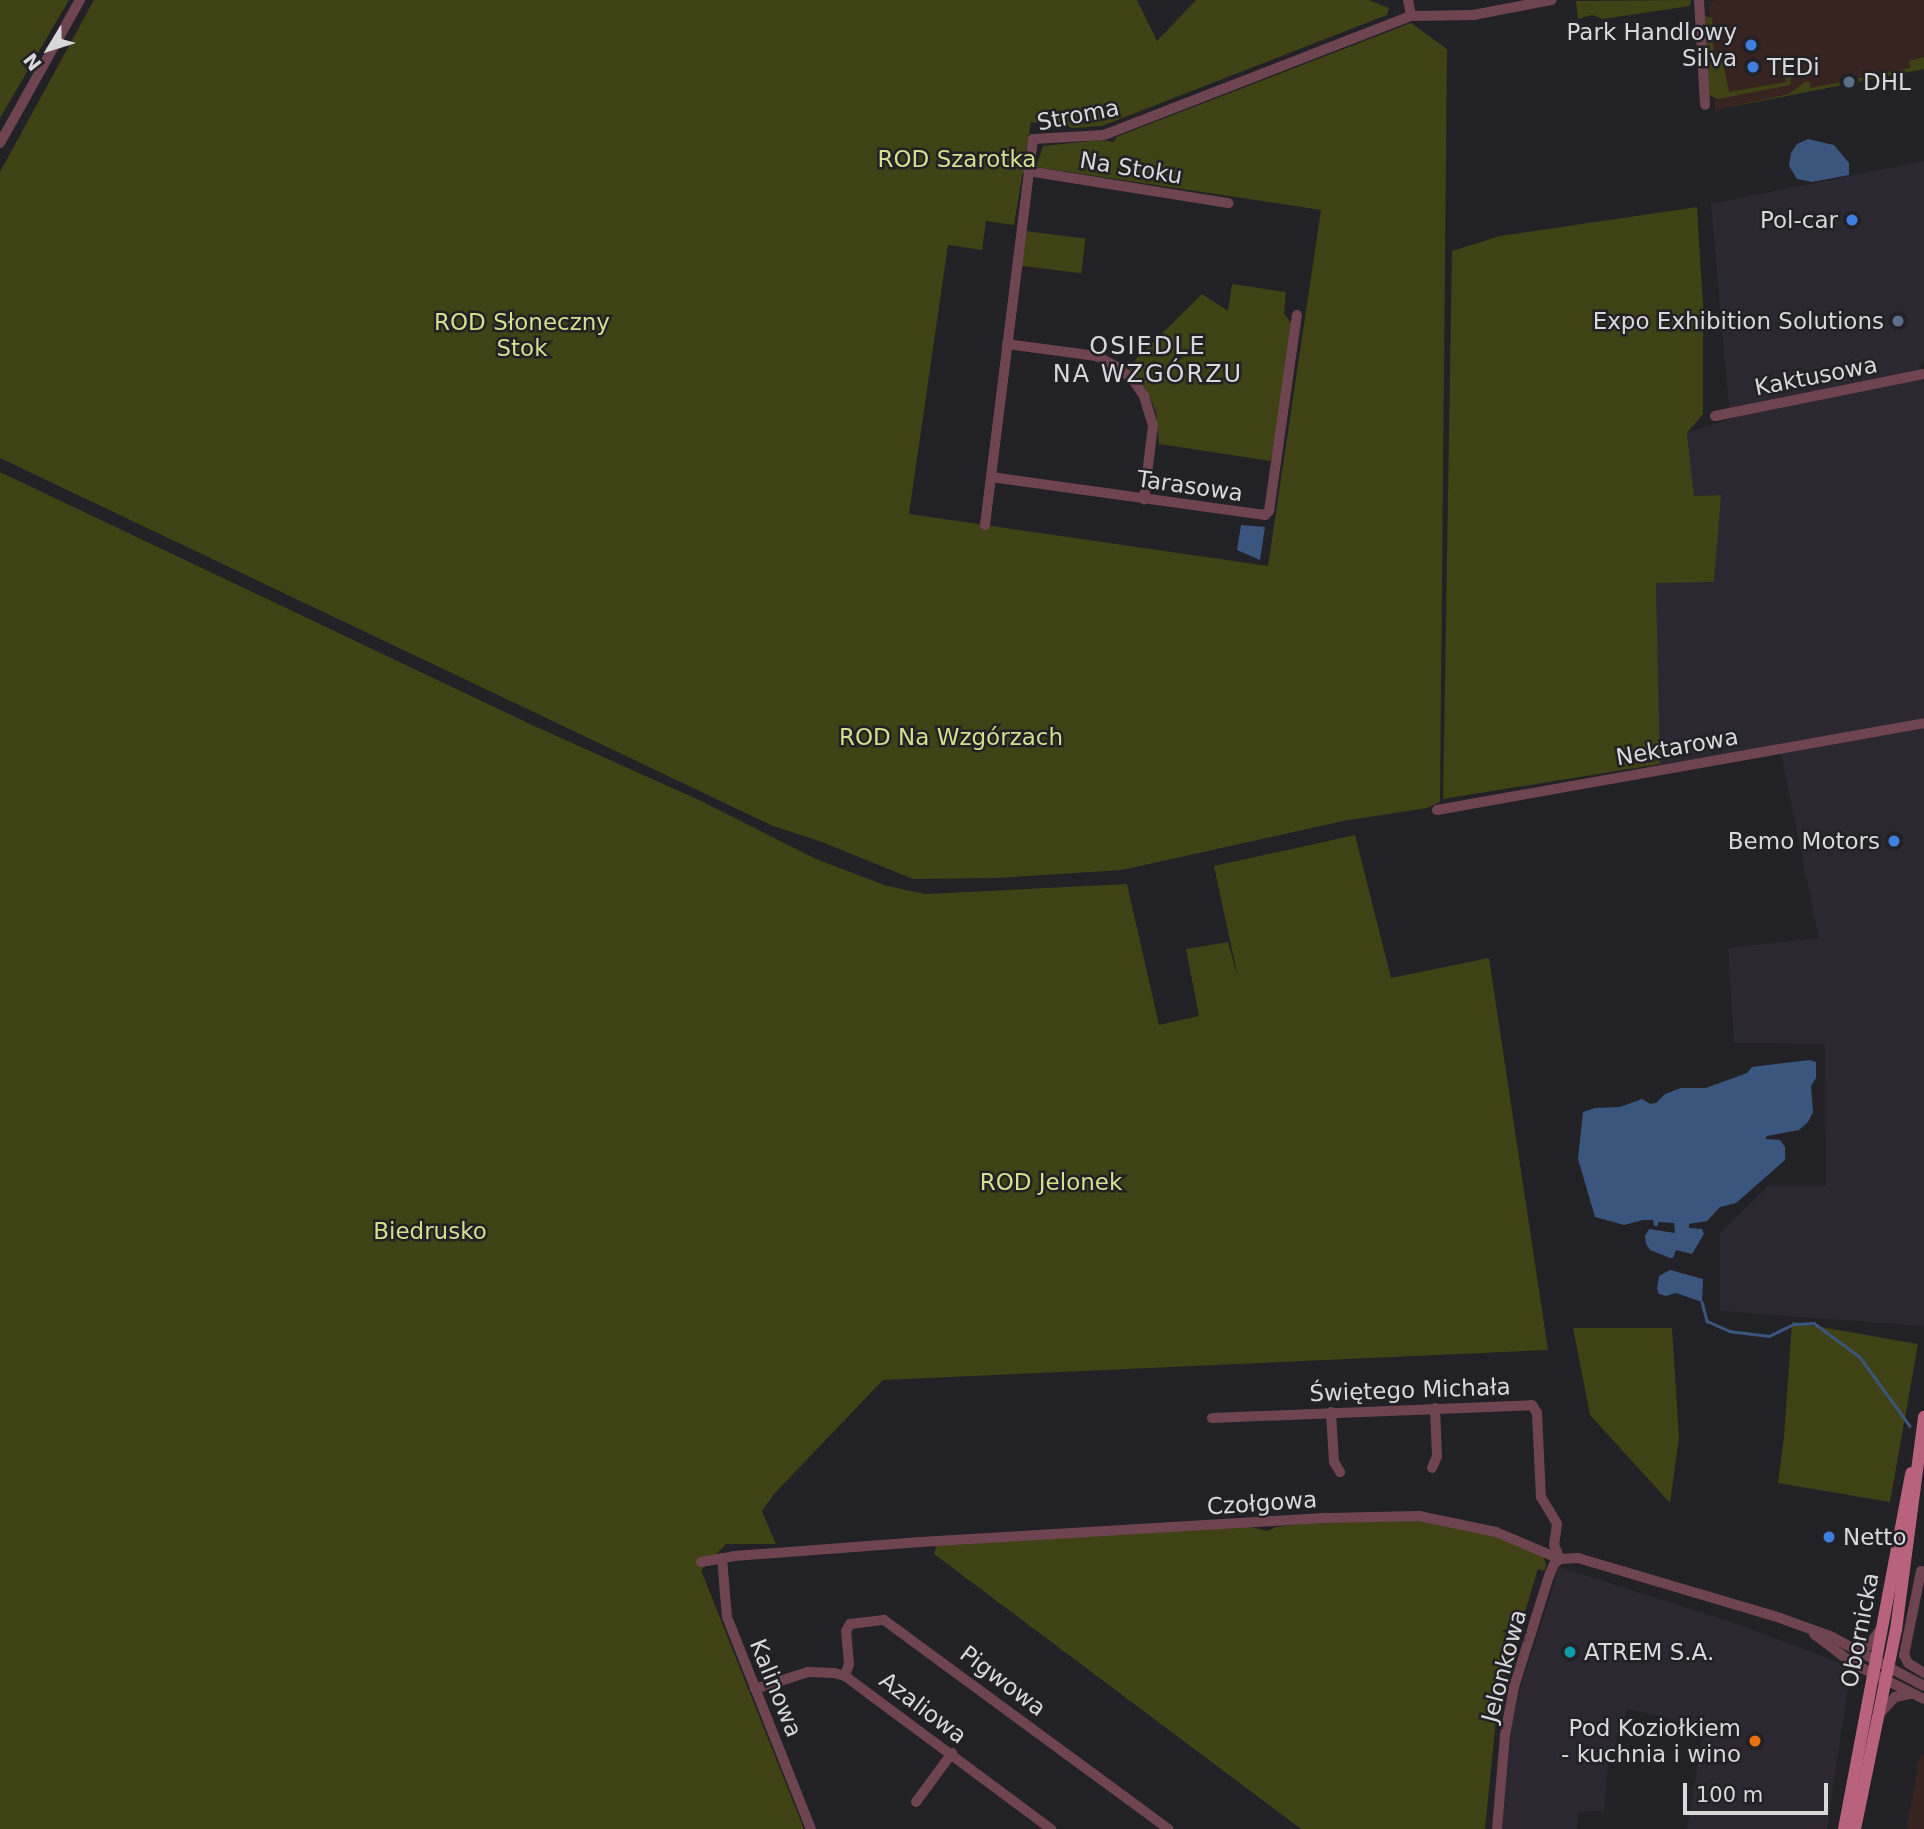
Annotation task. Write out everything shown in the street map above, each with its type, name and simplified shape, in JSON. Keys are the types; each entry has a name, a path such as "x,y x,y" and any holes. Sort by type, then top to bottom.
{"main road":[{"name":"Obornicka","path":"1844,1829 1905,1496 1924,1417"},
{"name":"Obornicka","path":"1855,1829 1889,1665 1910,1534 1920,1438"}],"street":[{"path":"0,143 80,0"},
{"path":"1408,0 1411,16 1473,15 1515,4 1552,0"},
{"path":"1699,0 1704,105"},
{"name":"Stroma","path":"985,525 1033,139 1104,135 1411,16"},
{"name":"Na Stoku","path":"1028,171 1228,203"},
{"name":"Tarasowa","path":"991,477 1259,516 1269,511 1297,315"},
{"path":"1007,344 1096,356 1118,367 1133,380 1144,396 1153,425 1144,499"},
{"name":"Kaktusowa","path":"1715,415 1924,374"},
{"name":"Nektarowa","path":"1437,810 1924,723"},
{"name":"Świętego Michała","path":"1212,1418 1525,1404 1535,1410 1541,1497 1557,1524 1554,1545 1560,1559"},
{"path":"1432,1468 1437,1456 1435,1408"},
{"path":"1331,1412 1334,1462 1340,1472"},
{"name":"Czołgowa","path":"701,1562 920,1542 1326,1518 1419,1516 1496,1532 1560,1559 1568,1556 1590,1561 1809,1629 1856,1648 1924,1686"},
{"name":"Kalinowa","path":"722,1558 727,1617 811,1829"},
{"name":"Jelonkowa","path":"1497,1829 1505,1735 1514,1687 1553,1564 1560,1559"},
{"path":"1921,1571 1904,1655 1906,1661 1924,1673"},
{"name":"Pigwowa","path":"845,1676 849,1664 846,1631 850,1624 884,1620 1168,1829"},
{"path":"1856,1648 1868,1646 1882,1627"},
{"name":"Czołgowa","path":"1809,1629 1852,1663 1924,1699"},
{"name":"Azaliowa","path":"755,1689 808,1672 845,1676 951,1753 1044,1827"},
{"path":"1879,1716 1888,1702 1902,1694 1913,1694"},
{"path":"916,1802 951,1753"}],"shaded area":[{"path":"1924,0 1924,69 1715,110 1709,2"},
{"path":"1924,161 1924,360 1919,366 1924,385 1924,1326 1720,1311 1720,1233 1768,1186 1826,1186 1825,1044 1734,1043 1728,948 1819,938 1779,745 1659,765 1656,583 1714,581 1720,495 1694,496 1687,433 1730,419 1711,204"},
{"path":"1559,1567 1734,1623 1851,1667 1827,1829 1687,1829 1704,1727 1628,1709 1608,1764 1604,1811 1578,1812 1577,1829 1502,1829 1513,1712"},
{"path":"1924,1754 1924,1829 1907,1829 1919,1759"}],"green space":[{"path":"0,0 69,0 0,118"},
{"name":"ROD Słoneczny Stok","path":"94,0 1137,0 1157,41 1196,0 1369,0 1389,8 1387,15 1102,126 1075,128 1031,122 1014,225 986,221 982,250 948,245 909,514 1268,566 1321,210 1036,167 1043,146 1100,140 1114,142 1116,137 1411,23 1447,49 1440,802 1427,808 1343,821 1122,870 998,878 913,879 822,842 773,826 0,458 0,172"},
{"path":"1691,0 1690,6 1603,19 1592,15 1578,19 1576,1"},
{"path":"1705,16 1712,18 1714,55 1721,54 1729,92 1786,82 1784,74 1792,73 1790,85 1718,99 1709,95"},
{"path":"1924,57 1924,69 1715,110 1789,94 1809,81 1811,88 1910,68 1909,61"},
{"path":"1697,207 1703,306 1703,414 1687,433 1694,496 1721,495 1714,582 1656,583 1660,764 1443,799 1452,251 1500,236"},
{"path":"1025,231 1086,238 1081,273 1021,266"},
{"path":"1232,284 1286,292 1284,313 1292,325 1271,461 1159,444 1156,412 1146,389 1128,367 1202,294 1228,311"},
{"name":"Biedrusko","path":"0,472 532,725 699,800 816,859 887,886 925,894 1127,884 1159,1025 1199,1016 1186,949 1228,942 1239,982 1214,866 1355,835 1391,978 1489,958 1548,1350 883,1380 774,1494 762,1511 776,1544 726,1544 701,1570 804,1829 0,1829"},
{"path":"1792,1322 1918,1344 1890,1502 1778,1483"},
{"path":"1573,1328 1672,1328 1679,1437 1670,1503 1590,1415"},
{"path":"1418,1520 1469,1528 1531,1548 1543,1556 1546,1564 1545,1571 1538,1569 1498,1700 1485,1829 1301,1829 934,1554 936,1546 1247,1526 1267,1531 1276,1527 1326,1521"}],"water":[{"path":"1808,139 1834,145 1849,163 1849,175 1812,182 1797,179 1789,166 1791,153 1797,144"},
{"path":"1241,525 1265,527 1260,560 1237,550"},
{"path":"1810,1060 1816,1062 1816,1078 1811,1086 1813,1112 1808,1122 1799,1130 1767,1136 1765,1139 1780,1140 1785,1147 1785,1160 1736,1203 1720,1207 1707,1221 1689,1224 1689,1228 1702,1229 1704,1234 1692,1254 1676,1250 1673,1258 1670,1258 1650,1250 1646,1244 1645,1236 1649,1229 1675,1233 1674,1223 1658,1222 1658,1226 1654,1226 1653,1220 1643,1220 1624,1225 1595,1217 1578,1159 1583,1112 1595,1108 1620,1107 1642,1099 1650,1104 1656,1103 1665,1094 1681,1088 1706,1088 1747,1073 1752,1067"},
{"path":"1670,1270 1703,1279 1702,1302 1676,1293 1666,1296 1659,1294 1659,1276"}],"waterway":[{"path":"1702,1302 1707,1321 1729,1331 1769,1336 1794,1324 1814,1323 1860,1357 1910,1426"}],"place":[{"name":"Park Handlowy Silva","path":"1751,45"},
{"name":"TEDi","path":"1753,67"},
{"name":"DHL","path":"1849,82"},
{"name":"Pol-car","path":"1852,220"},
{"name":"Expo Exhibition Solutions","path":"1898,321"},
{"name":"Bemo Motors","path":"1894,841"},
{"name":"Netto","path":"1829,1537"},
{"name":"ATREM S.A.","path":"1570,1652"},
{"name":"Pod Koziołkiem - kuchnia i wino","path":"1755,1741"}],"district":[{"name":"OSIEDLE NA WZGÓRZU","path":"1148,361"}],"park label":[{"name":"ROD Szarotka","path":"957,159"},
{"name":"ROD Na Wzgórzach","path":"951,737"},
{"name":"ROD Jelonek","path":"1051,1182"}]}
